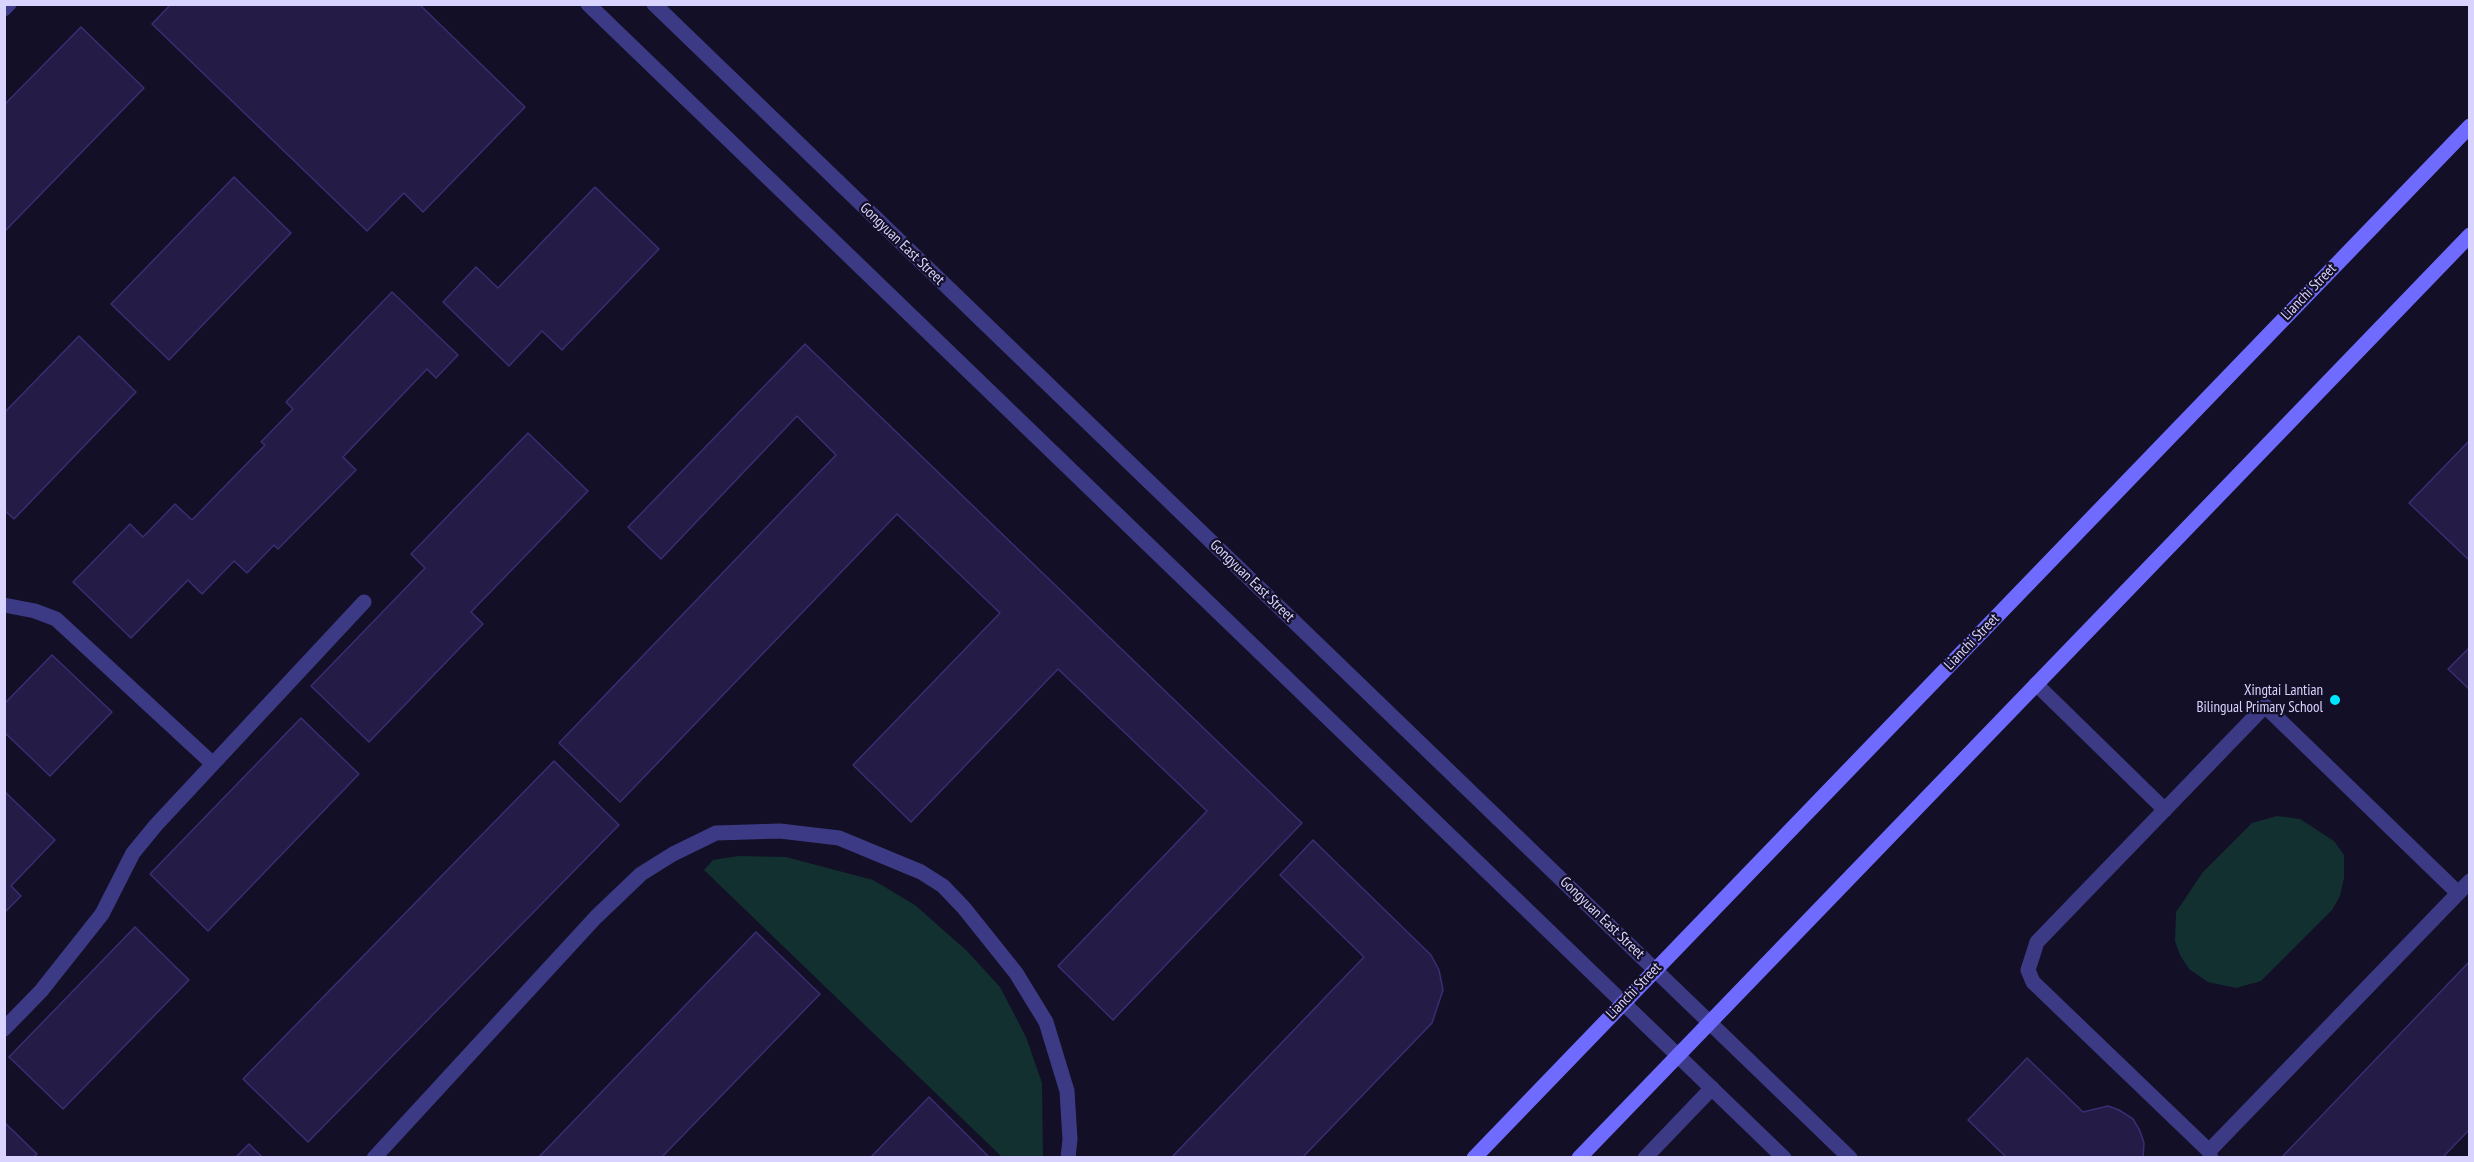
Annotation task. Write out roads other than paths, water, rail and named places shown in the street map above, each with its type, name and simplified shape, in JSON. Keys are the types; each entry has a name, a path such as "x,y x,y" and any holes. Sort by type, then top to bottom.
{"main road":[{"name":"Lianchi Street","path":"1474,1158 2469,126"},
{"path":"1579,1158 2469,235"}],"street":[{"path":"4,9 9,4"},
{"path":"588,4 1784,1158"},
{"name":"Gongyuan East Street","path":"654,4 1850,1158"},
{"path":"4,1029 41,991 102,914 133,853 364,602"},
{"path":"4,605 35,611 56,619 213,764"},
{"path":"2036,684 2165,810"},
{"path":"2458,892 2265,706 2037,942 2028,970 2033,982 2210,1154 2469,881"},
{"path":"374,1158 596,917 641,874 716,833 780,831 839,838 921,872 943,886 964,908 1016,973 1046,1022 1067,1091 1070,1139 1068,1158"},
{"path":"1645,1158 1712,1088"}],"place":[{"name":"Xingtai Lantian Bilingual Primary School","path":"2335,700"}]}
